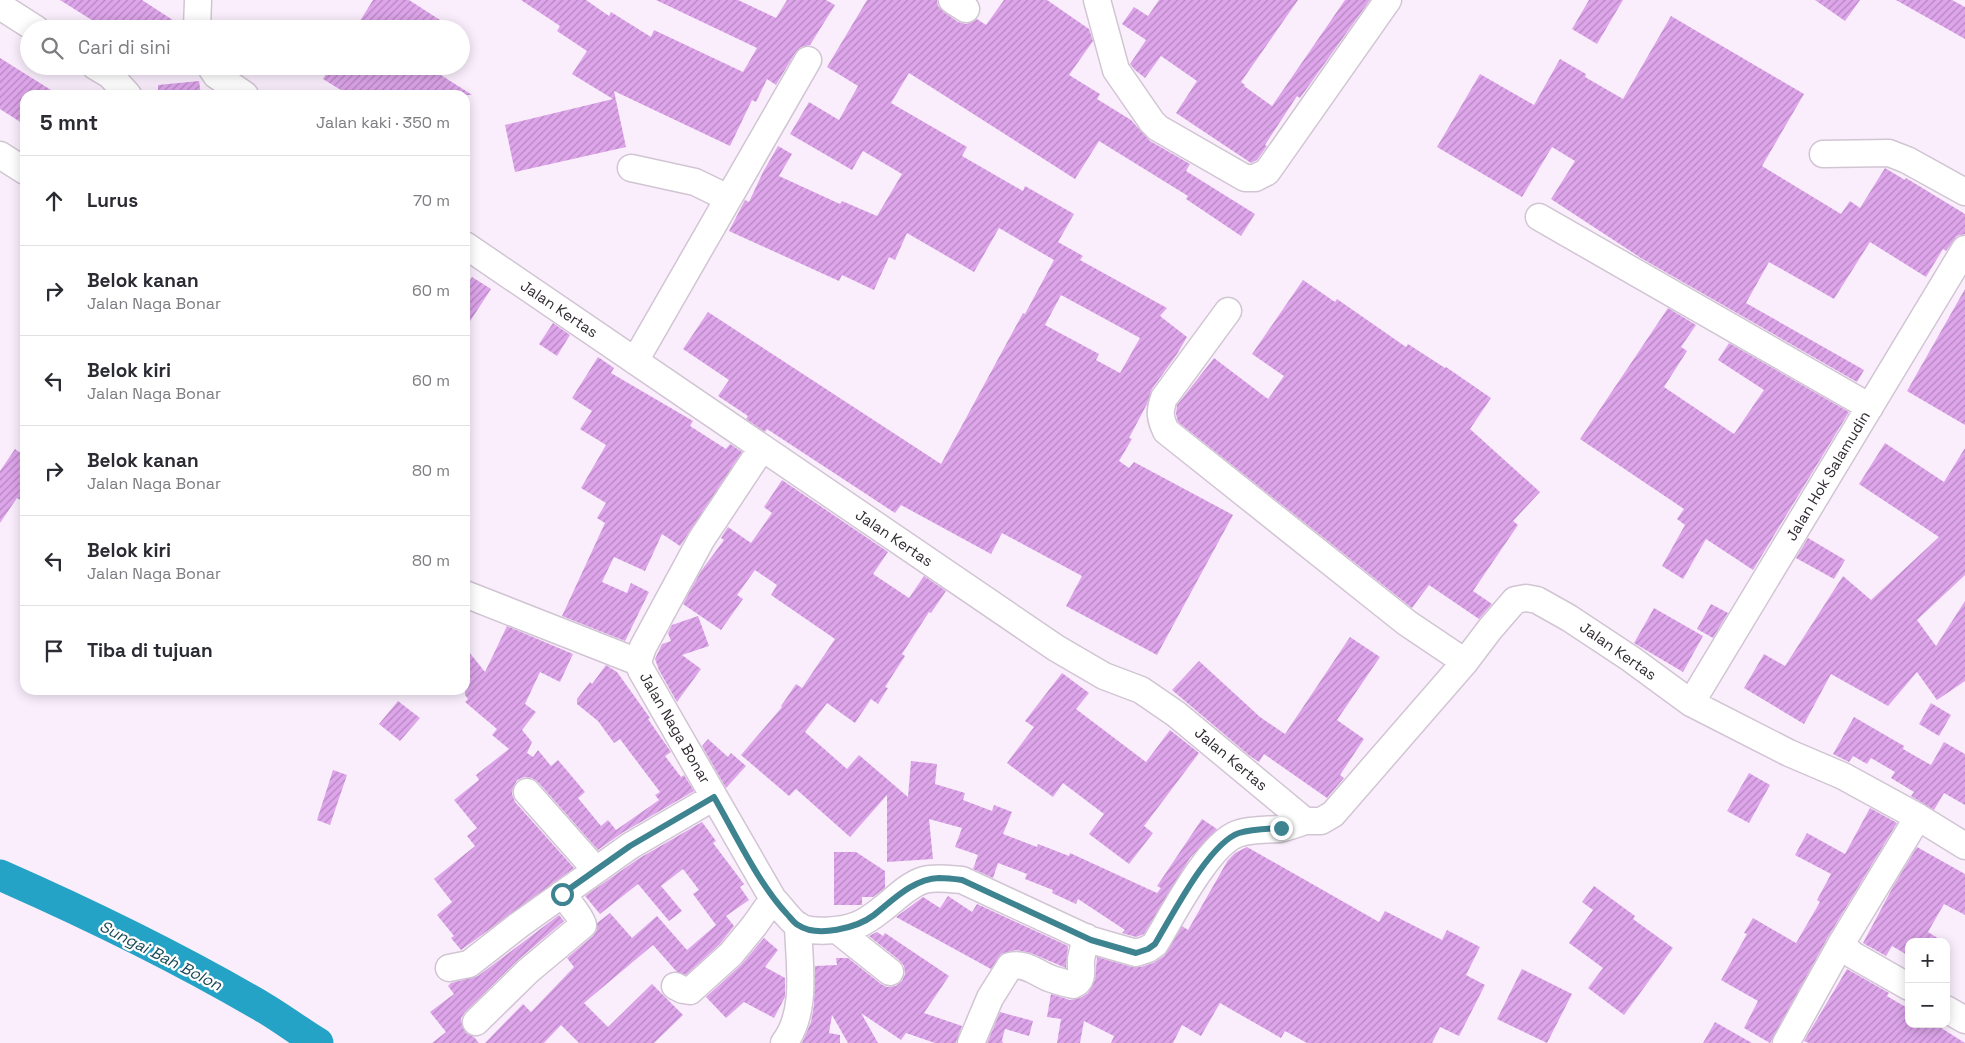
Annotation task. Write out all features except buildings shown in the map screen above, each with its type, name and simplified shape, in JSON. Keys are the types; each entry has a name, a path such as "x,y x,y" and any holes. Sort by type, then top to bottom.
{"street":[{"path":"197,20 198,0"},
{"path":"1097,0 1116,70 1152,122 1158,128 1245,178 1255,178 1267,172 1388,0"},
{"path":"0,6 22,20"},
{"path":"636,361 808,60"},
{"path":"110,75 124,90"},
{"path":"216,75 238,90"},
{"path":"1823,154 1888,153 1907,160 1965,192"},
{"path":"0,155 20,168"},
{"path":"631,168 695,182 728,198"},
{"path":"1539,217 1870,407"},
{"name":"Jalan Kertas","path":"470,248 1056,648 1104,676 1140,690 1176,714 1305,821 1321,821 1334,814 1466,662 1490,629 1515,600 1526,598 1537,600 1569,618 1631,659 1691,703 1789,753 1843,776 1918,817 1965,846"},
{"name":"Jalan Hok Salamudin","path":"1691,703 1870,407 1958,277 1965,249"},
{"path":"1228,311 1164,398 1160,417 1166,431 1407,623 1466,662"},
{"name":"Jalan Naga Bonar","path":"762,448 701,540 643,647 638,662 773,899 798,926"},
{"path":"470,596 638,662"},
{"path":"527,792 596,870"},
{"path":"448,968 469,964 630,846 714,797"},
{"path":"1786,1043 1841,944 1918,817"},
{"path":"784,1043 792,1032 800,1004 798,926 809,929 837,930 856,926 871,918 906,890 923,880 940,878 962,880 1086,937 1136,953 1148,949 1155,944 1209,856 1224,841 1237,834 1252,830 1281,828 1305,821"},
{"path":"476,1022 528,971 583,925 582,920 562,894"},
{"path":"675,986 682,990 690,991 731,954 773,899"},
{"path":"837,930 890,972"},
{"path":"971,1043 990,998 1010,966 1016,964 1026,967 1073,985 1080,978 1086,937"},
{"path":"1841,944 1853,955 1905,985"},
{"path":"1950,1011 1965,1020"}],"waterway":[{"name":"Sungai Bah Bolon","path":"0,875 168,955 266,1009 318,1043"}],"route":[{"path":"562,894 630,846 714,797 773,899 798,926 825,930 856,926 871,918 906,890 923,880 940,878 962,880 1091,940 1136,953 1148,949 1155,944 1209,856 1224,841 1237,834 1252,830 1281,828"}]}
